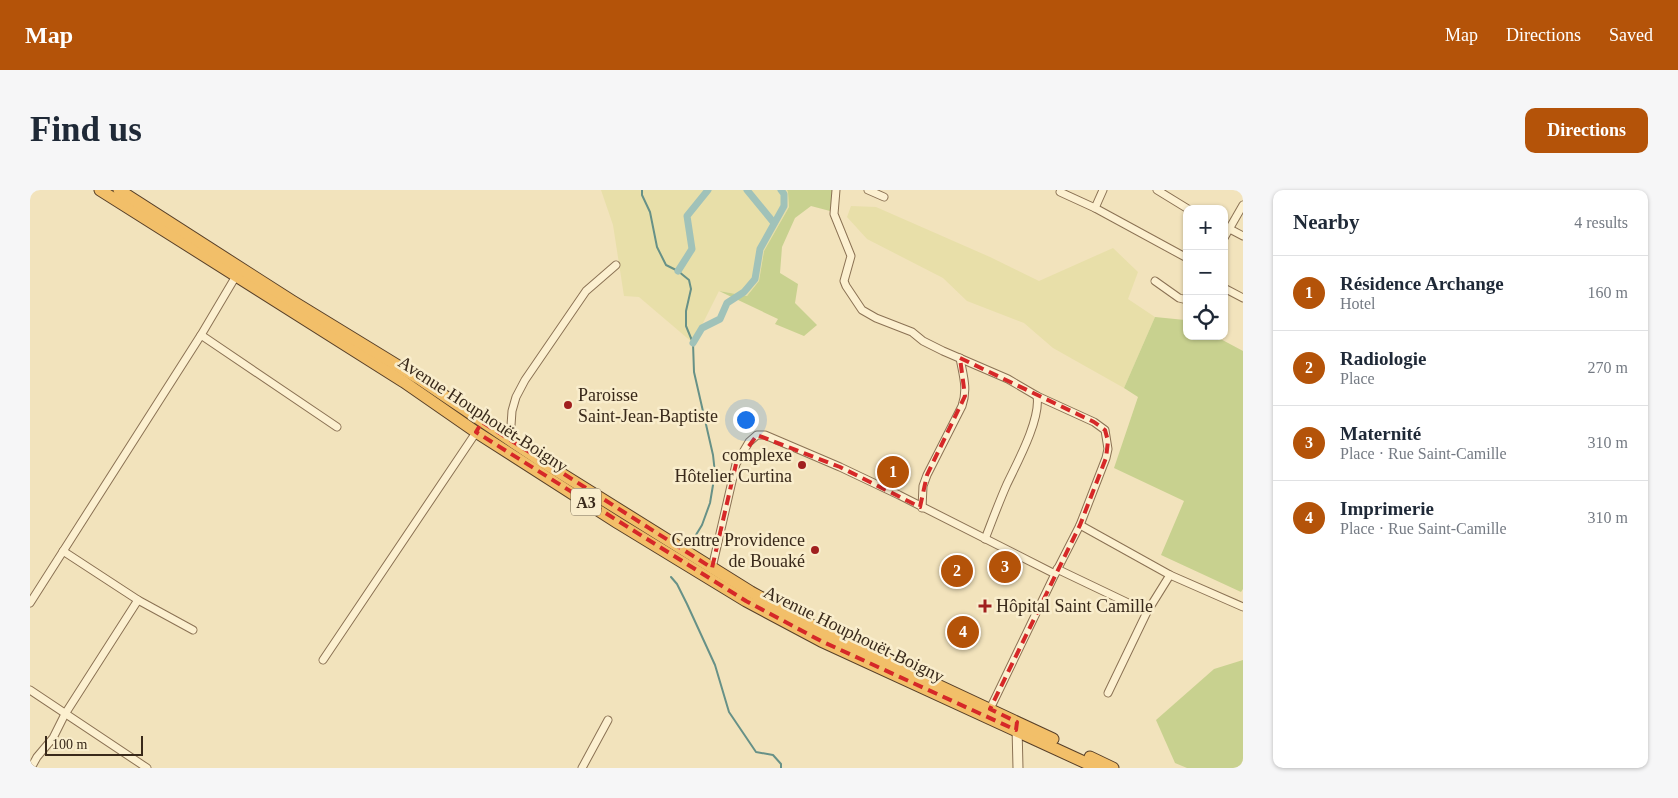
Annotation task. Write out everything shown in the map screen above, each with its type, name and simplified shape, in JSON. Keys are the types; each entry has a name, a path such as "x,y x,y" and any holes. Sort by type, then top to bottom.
{"highway":[{"name":"Avenue Houphouët-Boigny","path":"100,190 404,382 479,427 618,523 746,601 821,641 1113,768"},
{"name":"Avenue Houphouët-Boigny","path":"119,190 292,301 418,378 479,427 510,440 751,592 824,632 990,709 1017,726 1097,768"}],"street":[{"path":"836,190 834,214 851,256 844,281 862,310 876,318 912,332 924,341 1008,379 1037,396 1094,422 1105,430 1108,449 1106,458 1080,525 990,709"},
{"path":"868,190 884,197"},
{"path":"1095,208 1103,190"},
{"path":"1157,190 1183,206"},
{"path":"1060,192 1095,208 1183,256"},
{"path":"1228,227 1243,205"},
{"path":"1228,228 1243,236"},
{"path":"510,440 514,404 525,380 586,291 616,265"},
{"path":"30,603 201,335 236,276"},
{"path":"1155,281 1183,299"},
{"path":"1228,290 1243,298"},
{"path":"201,335 337,427"},
{"path":"922,508 923,486 962,406 965,396 965,382 960,358"},
{"path":"985,539 1006,486 1030,434 1038,404 1037,396"},
{"path":"323,660 479,427"},
{"path":"712,568 736,464 756,434 765,435 840,467 985,539 1147,612"},
{"path":"1080,525 1170,575 1243,606"},
{"path":"63,551 138,600 193,630"},
{"path":"1108,693 1147,612 1170,575"},
{"path":"31,768 53,738 65,714 138,600"},
{"path":"30,690 147,768"},
{"path":"582,768 608,720"},
{"path":"1017,726 1018,768"}],"highlighted area":[{"path":"960,358 1094,422 1105,430 1108,441 1106,458 1080,525 990,709 1017,722 1016,730 821,641 746,601 476,432 482,422 712,568 736,464 757,435 840,467 920,507 927,475 965,396"}],"shaded area":[{"path":"601,190 787,190 789,207 764,251 759,281 747,296 719,291 693,343 639,297 624,296 613,225"},
{"path":"851,206 876,207 990,257 1039,281 1113,248 1138,272 1128,299 1155,317 1124,388 1053,348 1024,323 967,301 943,278 867,239 847,217"}],"green space":[{"path":"787,190 833,190 830,211 811,206 795,218 782,247 780,273 798,284 795,303 817,325 804,336 775,324 778,319 719,291 747,296 759,281 764,251 789,207"},
{"path":"1155,317 1183,320 1183,340 1222,340 1243,351 1243,589 1241,592 1161,555 1184,501 1114,468 1138,397 1124,388"},
{"path":"1243,660 1243,768 1187,768 1175,763 1156,720 1214,669"}],"waterway":[{"path":"642,190 642,195 650,212 657,247 666,265 678,271 689,280 691,289 686,311 686,326 693,343 694,372 713,455 715,473 710,503 702,525 691,543"},
{"path":"678,271 692,249 687,216 708,190"},
{"path":"747,190 774,223"},
{"path":"693,343 702,328 720,319 727,303 744,292 755,279 760,249 784,206 784,194 781,190"},
{"path":"671,577 677,584 715,665 729,712 756,752 773,755 781,764 781,768"}],"place":[{"name":"Paroisse Saint-Jean-Baptiste","path":"568,405"},
{"name":"complexe Hôtelier Curtina","path":"802,465"},
{"name":"Résidence Archange","path":"893,472"},
{"name":"Centre Providence de Bouaké","path":"815,550"},
{"name":"Maternité","path":"1005,567"},
{"name":"Radiologie","path":"957,571"},
{"name":"Hôpital Saint Camille","path":"985,606"},
{"name":"Imprimerie","path":"963,632"}]}
